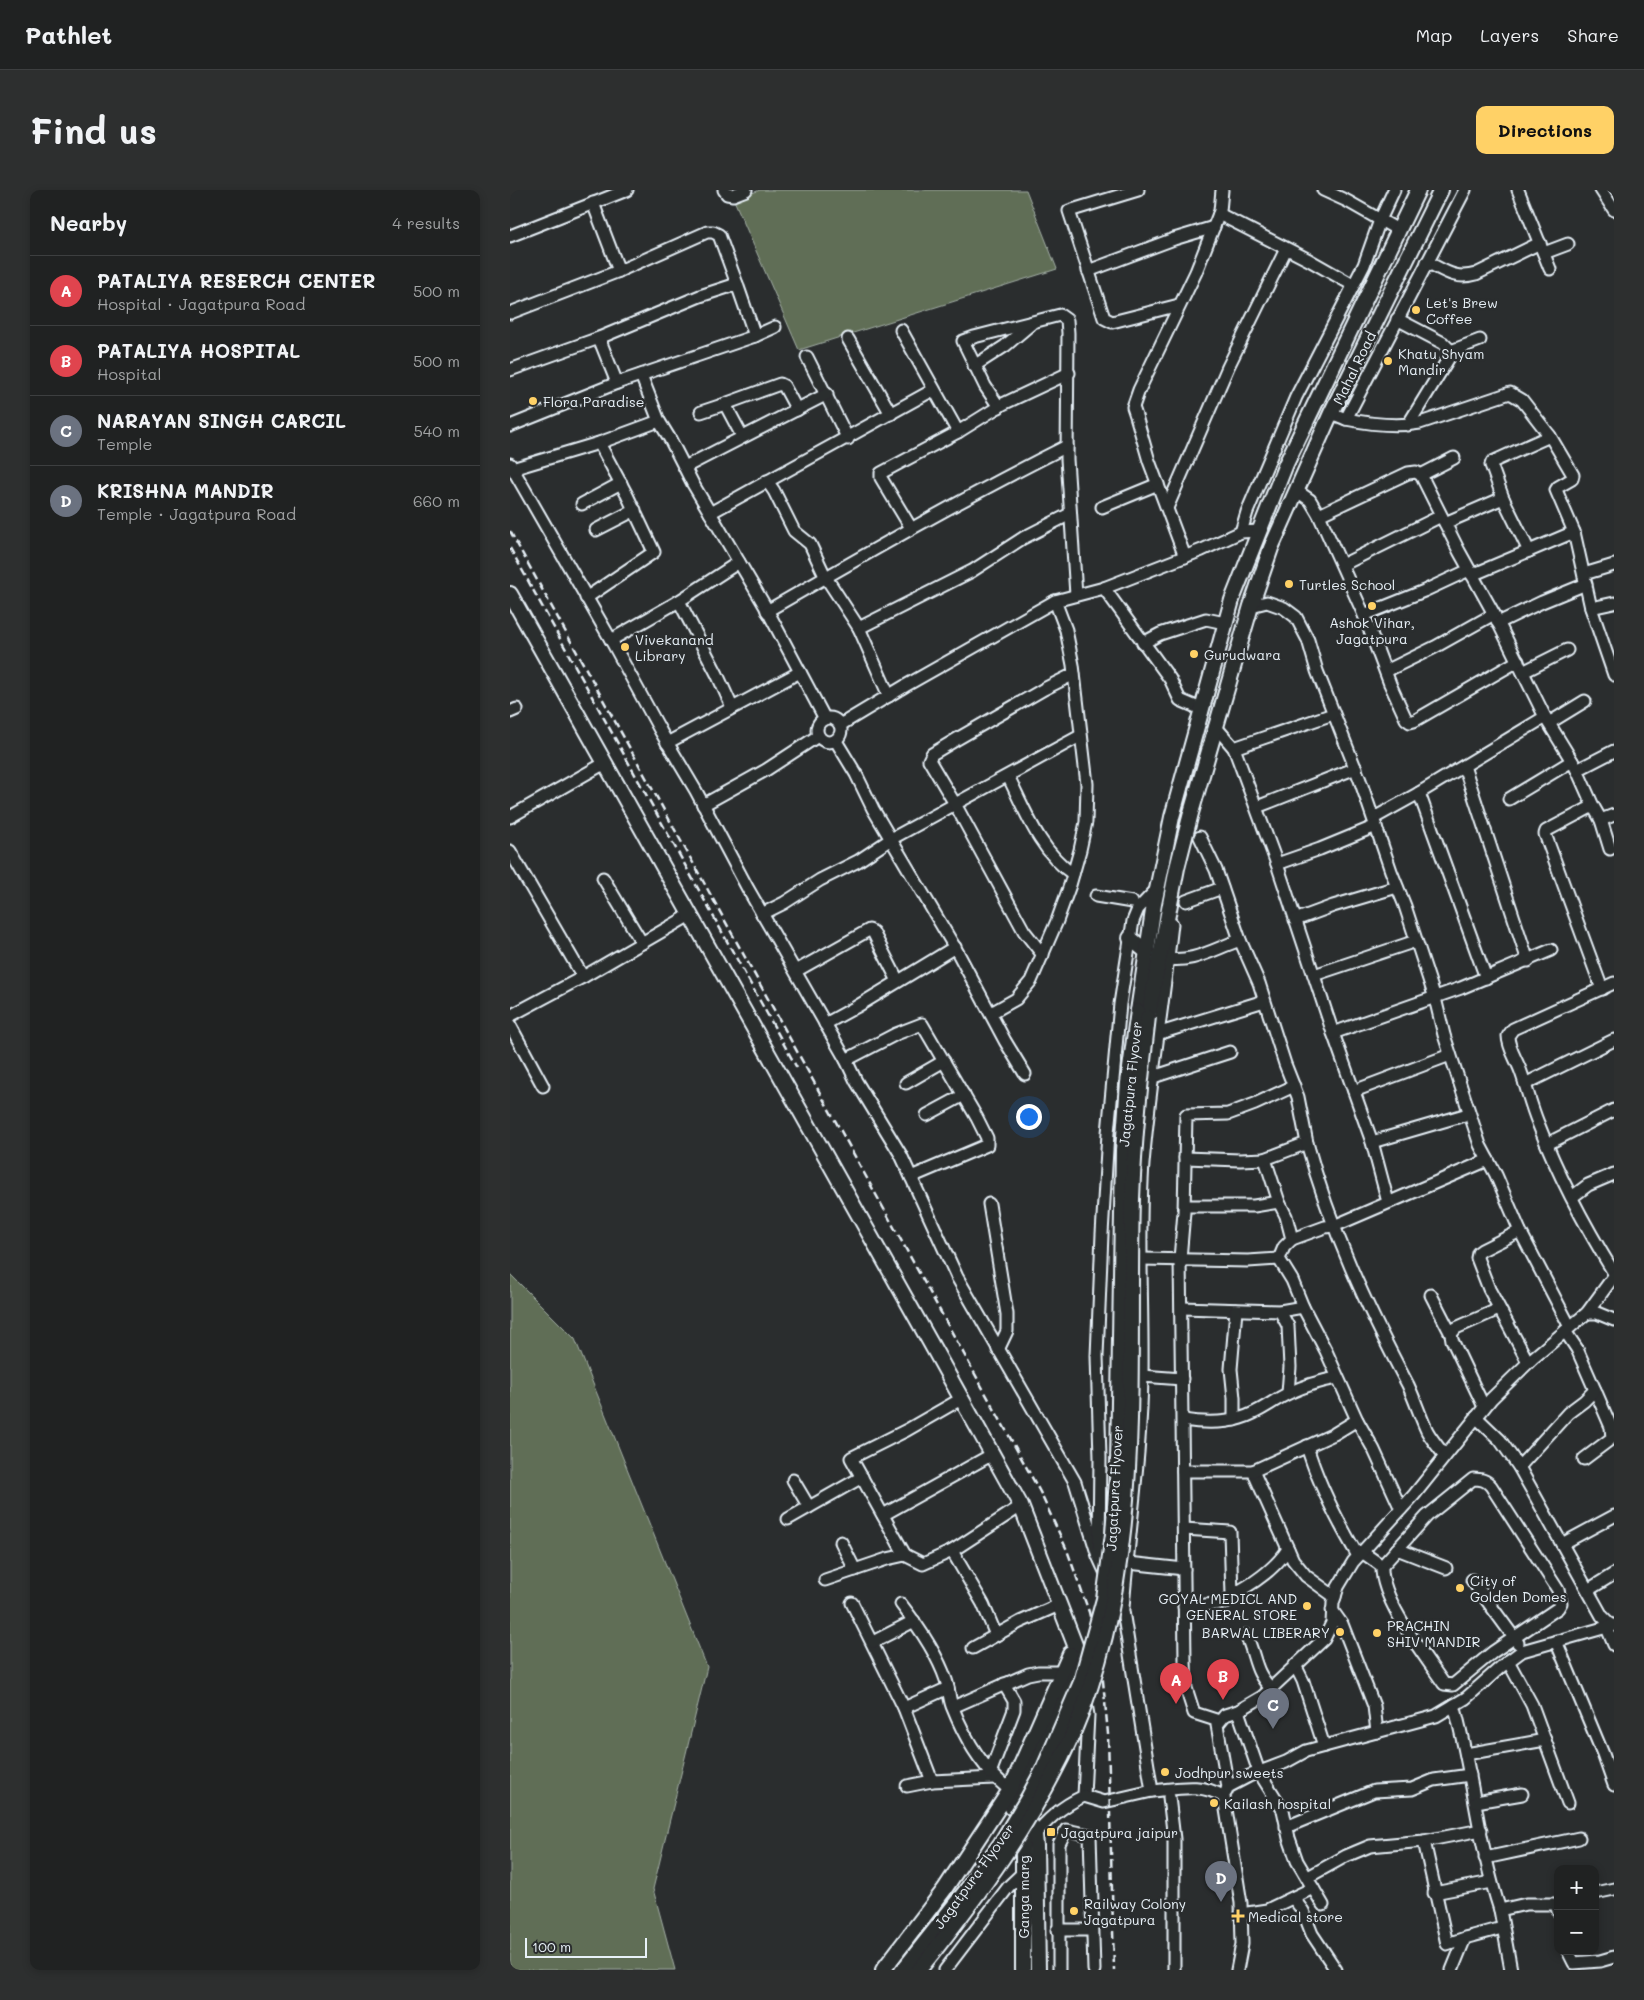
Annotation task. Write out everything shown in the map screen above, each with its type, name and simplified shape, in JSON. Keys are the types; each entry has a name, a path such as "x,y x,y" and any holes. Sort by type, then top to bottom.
{"main road":[{"name":"Mahal Road","path":"1158,956 1157,889 1172,817 1225,623 1286,464 1418,190"},
{"name":"Mahal Road","path":"1158,956 1189,819 1251,606 1271,548 1331,413 1441,190"},
{"path":"510,594 1021,1506 1075,1645 1070,1677 1012,1798 883,1970"},
{"path":"1130,938 1158,956"},
{"name":"Jagatpura Flyover","path":"903,1970 979,1873 1044,1770 1081,1682 1104,1599 1113,1534 1118,1465 1123,1150 1128,1083 1158,956"},
{"name":"Jagatpura Flyover","path":"920,1970 1009,1849 1052,1774 1073,1732 1089,1690 1116,1590 1124,1536 1128,1457 1132,1197 1143,1014"},
{"path":"1012,1798 1061,1672 1075,1645"},
{"path":"1012,1798 1035,1834 1038,1970"},
{"name":"Ganga marg","path":"1012,1798 1022,1838 1023,1970"}],"street":[{"path":"510,236 628,190"},
{"path":"724,190 727,194 733,195 746,190"},
{"path":"1138,190 1069,211 1104,318 1108,322 1112,322 1179,306"},
{"path":"1185,557 1158,484 1134,408 1139,390 1196,272 1219,214 1222,190"},
{"path":"1323,190 1347,201 1398,230"},
{"path":"1241,532 1247,512 1296,397 1364,265 1380,220 1394,190"},
{"path":"1346,419 1465,190"},
{"path":"1518,190 1550,269"},
{"path":"1601,190 1613,205"},
{"path":"593,203 619,271"},
{"path":"1219,214 1353,285"},
{"path":"1088,271 1174,239 1214,227"},
{"path":"510,313 619,271 707,232 713,232 718,235 755,336"},
{"path":"1427,262 1455,276 1466,277 1542,248 1568,244"},
{"path":"1167,508 1228,367 1286,249"},
{"path":"510,370 599,338 700,296 736,284"},
{"path":"999,407 974,366 963,341 1060,315 1067,320 1069,373 1067,446 1076,595"},
{"path":"1397,319 1443,343 1451,352"},
{"path":"974,366 1005,346 1033,322"},
{"path":"510,426 617,383 755,336 775,327"},
{"path":"901,330 958,432"},
{"path":"599,338 617,383"},
{"path":"848,339 891,414"},
{"path":"1408,425 1451,352 1480,340"},
{"path":"807,357 848,438"},
{"path":"911,528 881,478 882,473 958,432 999,407 1069,373"},
{"path":"641,375 658,420 768,611 825,718"},
{"path":"700,412 780,384 784,386 798,410"},
{"path":"710,513 934,390"},
{"path":"1331,413 1346,419 1408,425 1420,423 1510,392 1522,400 1550,436 1573,475 1572,479 1556,490 1574,532 1591,608 1612,660 1614,675"},
{"path":"685,467 826,394"},
{"path":"725,404 742,436"},
{"path":"658,420 599,444 511,467 611,640 856,1081 901,1155 957,1277 1075,1482 1098,1556 1123,1612"},
{"path":"1529,550 1490,468 1492,462 1550,436"},
{"path":"586,598 654,552 635,510 599,444"},
{"path":"768,611 825,576 911,528 1067,446"},
{"path":"1421,475 1454,458"},
{"path":"1319,516 1408,472 1416,472 1421,475 1547,720 1574,765 1601,820 1610,849"},
{"path":"766,482 774,491 794,531 810,544 825,576 859,628 888,696"},
{"path":"582,504 621,483"},
{"path":"1102,507 1158,484"},
{"path":"1297,490 1310,500 1319,516 1364,615 1405,717 1410,722 1439,708 1518,661"},
{"path":"1342,565 1443,520 1503,498"},
{"path":"596,530 635,510"},
{"path":"859,628 972,571 1023,538 1070,514"},
{"path":"840,725 1055,602 1104,588 1232,538 1241,532 1259,531"},
{"path":"1364,615 1574,532"},
{"path":"611,640 679,601 739,562"},
{"path":"1386,671 1496,618 1542,602 1614,565"},
{"path":"1104,588 1170,679 1180,700 1201,709"},
{"path":"679,601 717,674 732,708"},
{"path":"991,1013 1016,1000 1031,981 1043,955 1073,874 1086,822 1088,784 1080,736 1074,674 1066,630 1055,602"},
{"path":"1251,606 1267,602 1284,608 1296,617 1308,640 1317,672 1356,768 1416,941 1468,1114 1480,1145 1568,1329 1611,1427 1612,1438 1584,1459"},
{"path":"1591,608 1614,603"},
{"path":"1143,643 1160,634 1206,619 1225,623"},
{"path":"1523,672 1567,650"},
{"path":"667,742 800,672"},
{"path":"1043,955 1024,931 929,760 932,754 1044,689 1074,674"},
{"path":"1277,864 1320,849 1375,822 1464,766 1585,701"},
{"path":"1234,748 1333,714"},
{"path":"825,718 833,718 840,725 841,735 836,741 828,743 818,736 817,728 825,718"},
{"path":"1216,726 1234,748 1257,807 1372,1142 1388,1202"},
{"path":"703,805 766,770 818,736"},
{"path":"762,914 820,880 858,861 891,839 1080,736"},
{"path":"836,741 955,947 1005,1041 1025,1074"},
{"path":"1509,799 1574,765 1614,751"},
{"path":"510,817 605,763"},
{"path":"1464,766 1528,961"},
{"path":"1257,807 1356,768"},
{"path":"1008,776 1042,842 1063,867 1073,874"},
{"path":"1419,793 1486,978"},
{"path":"1593,806 1546,830 1545,834 1602,989"},
{"path":"1601,820 1614,816"},
{"path":"1200,837 1210,854 1240,940 1259,983 1298,1097 1315,1173 1334,1226 1366,1304 1414,1398 1428,1433 1445,1456"},
{"path":"510,851 584,977"},
{"path":"603,878 642,943"},
{"path":"1295,920 1333,906 1397,887"},
{"path":"1186,901 1222,888"},
{"path":"1098,1556 1100,1458 1097,1356 1101,1243 1108,1133 1120,1004 1130,938 1138,909 1157,889"},
{"path":"1096,896 1132,902"},
{"path":"510,1016 584,977 690,914"},
{"path":"796,970 869,930 873,932 898,982"},
{"path":"1152,1791 1123,1612 1137,1466 1142,1376 1143,1166 1157,1034 1158,956 1176,961 1200,957 1240,940"},
{"path":"1314,975 1416,941"},
{"path":"825,1024 955,947"},
{"path":"1333,1033 1434,998 1551,950"},
{"path":"1238,1970 1242,1944 1241,1914 1217,1725 1224,1715 1238,1711 1272,1689 1324,1639 1332,1623 1332,1610 1338,1587 1353,1562 1401,1509 1484,1407 1528,1362 1587,1312 1614,1275 1572,1197 1547,1144 1508,1041 1510,1032 1614,983"},
{"path":"1157,1034 1264,1001"},
{"path":"510,1024 543,1086"},
{"path":"846,1060 920,1024 923,1025 964,1095 987,1138 987,1145 911,1177"},
{"path":"1525,1084 1614,1040"},
{"path":"1153,1077 1230,1052"},
{"path":"1354,1091 1450,1055"},
{"path":"906,1083 944,1061"},
{"path":"1219,1721 1194,1713 1186,1688 1180,1259 1184,1206 1186,1115 1228,1114 1256,1104 1294,1086"},
{"path":"927,1115 964,1095"},
{"path":"1547,1144 1614,1110"},
{"path":"1372,1142 1468,1114"},
{"path":"1185,1158 1264,1159 1307,1143"},
{"path":"1264,1159 1286,1216 1292,1239"},
{"path":"1279,1259 1284,1247 1292,1239 1325,1227 1334,1226 1488,1160"},
{"path":"1572,1197 1588,1185 1614,1174"},
{"path":"1184,1206 1254,1206 1279,1202"},
{"path":"990,1204 1008,1314 1007,1331 998,1350"},
{"path":"1520,1231 1478,1253 1478,1262 1499,1309 1528,1362"},
{"path":"1142,1259 1248,1261 1279,1259"},
{"path":"1279,1259 1292,1280 1303,1307 1401,1509"},
{"path":"1432,1296 1484,1407"},
{"path":"1182,1308 1280,1311 1303,1307"},
{"path":"1451,1334 1456,1328 1499,1309"},
{"path":"1234,1420 1231,1370 1236,1310"},
{"path":"1280,1311 1288,1326 1290,1367 1288,1393"},
{"path":"1587,1312 1597,1313 1614,1320"},
{"path":"1142,1376 1182,1379"},
{"path":"1183,1420 1223,1422 1234,1420 1263,1409 1288,1393 1337,1378"},
{"path":"1519,1467 1568,1413 1595,1390"},
{"path":"961,1399 907,1430 851,1458 905,1555 923,1564 952,1551 1021,1506"},
{"path":"1476,1417 1500,1440 1519,1467 1602,1616 1611,1626 1614,1645"},
{"path":"1183,1471 1253,1471 1334,1434 1357,1420"},
{"path":"1307,1446 1321,1483 1343,1529 1360,1554 1382,1566"},
{"path":"883,1515 991,1455"},
{"path":"1253,1471 1293,1560 1306,1576 1335,1597"},
{"path":"788,1519 862,1478"},
{"path":"1473,1479 1487,1481 1561,1596 1561,1603 1558,1608 1492,1652 1453,1685 1444,1684 1402,1622 1382,1581 1382,1566 1397,1549 1435,1508 1473,1479"},
{"path":"793,1480 809,1507"},
{"path":"1562,1544 1614,1516"},
{"path":"1184,1529 1230,1532 1232,1595"},
{"path":"840,1542 854,1570"},
{"path":"1184,1607 1226,1603 1232,1595 1246,1587 1281,1560 1288,1549"},
{"path":"1397,1549 1446,1568"},
{"path":"952,1551 983,1604 996,1636"},
{"path":"825,1580 905,1555"},
{"path":"1098,1556 1127,1564 1184,1569"},
{"path":"1588,1590 1614,1574"},
{"path":"1472,1580 1515,1636 1522,1651"},
{"path":"852,1603 873,1642 904,1708 932,1781"},
{"path":"901,1604 914,1621 946,1679 953,1707 966,1740 992,1776 1012,1798"},
{"path":"973,1648 1020,1622 1059,1605"},
{"path":"1332,1610 1344,1628 1374,1706 1378,1732"},
{"path":"873,1642 914,1621"},
{"path":"1022,1848 1066,1804 1084,1796 1104,1802 1152,1791 1196,1787 1226,1792 1260,1772 1286,1762 1306,1751 1436,1716 1466,1698 1522,1651 1611,1626"},
{"path":"1246,1635 1253,1650 1261,1679 1272,1689"},
{"path":"1556,1642 1614,1785"},
{"path":"1075,1645 1088,1715 1084,1796"},
{"path":"1508,1661 1532,1705 1568,1804"},
{"path":"1295,1665 1303,1681 1324,1746"},
{"path":"953,1707 1004,1684 1038,1672 1061,1672"},
{"path":"992,1776 1014,1710 1014,1701 1004,1684"},
{"path":"904,1708 948,1688"},
{"path":"1454,1705 1476,1802 1485,1858 1500,1910 1511,1970"},
{"path":"1238,1711 1260,1772 1283,1810 1297,1861 1323,1905"},
{"path":"1466,1754 1545,1740"},
{"path":"1286,1826 1374,1791 1412,1789 1434,1780 1470,1775"},
{"path":"907,1786 932,1781 992,1776"},
{"path":"1476,1802 1522,1794"},
{"path":"1169,1797 1174,1839 1174,1970"},
{"path":"1059,1970 1057,1930 1059,1844 1066,1830 1090,1835 1094,1970"},
{"path":"1241,1914 1267,1910 1293,1898 1346,1856 1370,1846 1424,1841 1481,1830"},
{"path":"1485,1858 1579,1838"},
{"path":"1424,1841 1434,1893 1447,1944 1502,1928"},
{"path":"945,1970 1023,1870 1036,1864"},
{"path":"1434,1893 1491,1882"},
{"path":"1599,1892 1614,1889"},
{"path":"1293,1898 1303,1911 1312,1934 1336,1970"},
{"path":"1500,1910 1526,1904 1554,1906"},
{"path":"1057,1930 1089,1930"},
{"path":"1452,1970 1465,1938"},
{"path":"1570,1966 1600,1966 1614,1957"}],"green space":[{"path":"760,190 1026,190 1057,269 799,350 734,200"},
{"path":"510,1274 575,1339 707,1667 653,1889 675,1970 510,1970"}],"railway":[{"path":"510,531 1040,1492 1067,1550 1089,1612 1102,1670 1108,1734 1114,1970"},
{"path":"510,548 797,1068"}],"place":[{"name":"Let's Brew Coffee","path":"1416,310"},
{"name":"Khatu Shyam Mandir","path":"1388,361"},
{"name":"Flora Paradise","path":"533,401"},
{"name":"Turtles School","path":"1289,584"},
{"name":"Ashok Vihar, Jagatpura","path":"1372,606"},
{"name":"Vivekanand Library","path":"625,647"},
{"name":"Gurudwara","path":"1194,654"},
{"name":"City of Golden Domes","path":"1460,1588"},
{"name":"GOYAL MEDICL AND GENERAL STORE","path":"1307,1606"},
{"name":"BARWAL LIBERARY","path":"1340,1632"},
{"name":"PRACHIN SHIV MANDIR","path":"1377,1633"},
{"name":"PATALIYA HOSPITAL","path":"1223,1700"},
{"name":"PATALIYA RESERCH CENTER","path":"1176,1704"},
{"name":"NARAYAN SINGH CARCIL","path":"1273,1729"},
{"name":"Jodhpur sweets","path":"1165,1772"},
{"name":"Kailash hospital","path":"1214,1803"},
{"name":"Jagatpura jaipur","path":"1051,1832"},
{"name":"KRISHNA MANDIR","path":"1221,1902"},
{"name":"Railway Colony Jagatpura","path":"1074,1911"},
{"name":"Medical store","path":"1238,1916"}]}
